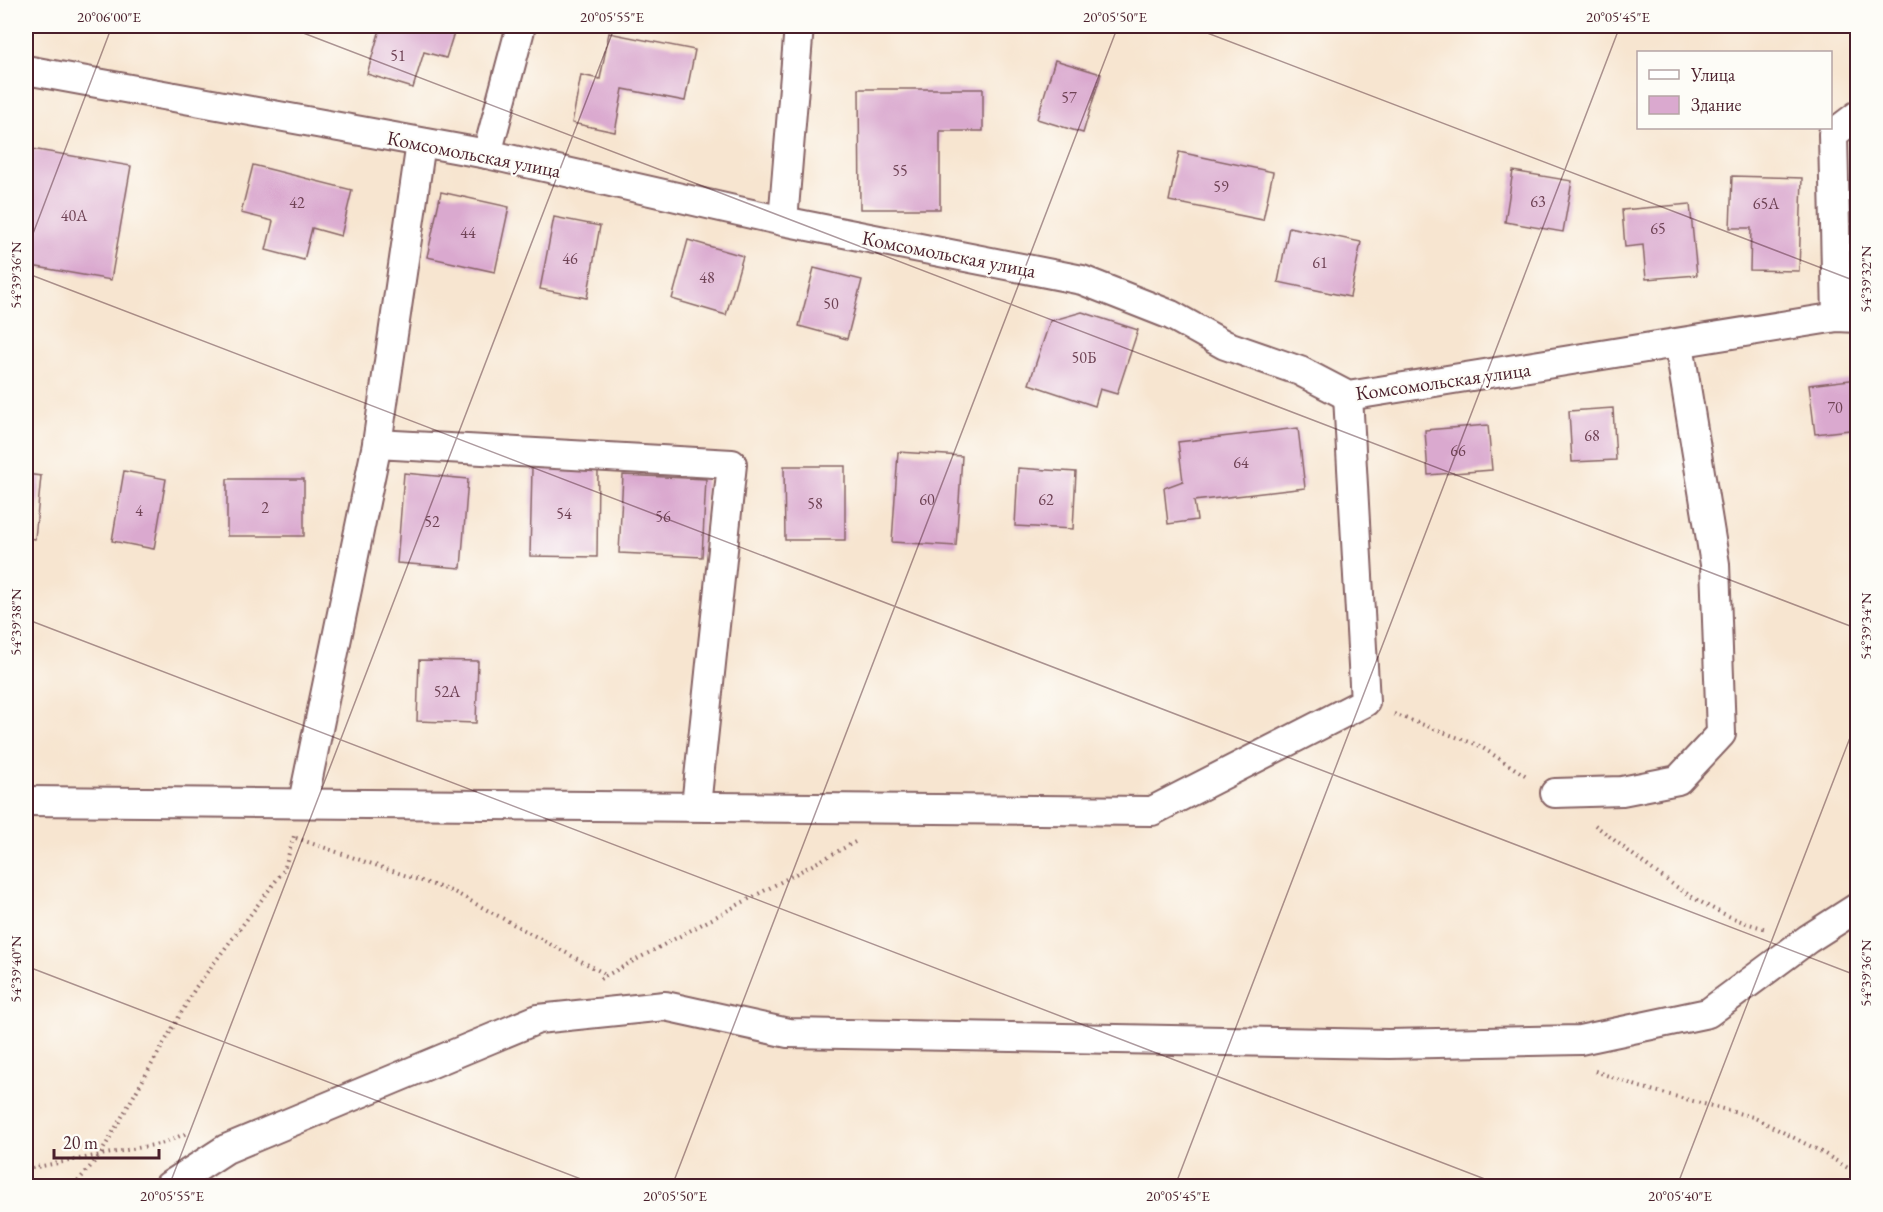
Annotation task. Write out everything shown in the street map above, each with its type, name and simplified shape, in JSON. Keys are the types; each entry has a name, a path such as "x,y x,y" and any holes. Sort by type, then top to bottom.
{"street":[{"path":"487,154 521,26"},
{"path":"783,221 799,26"},
{"name":"Комсомольская улица","path":"26,70 487,154 783,221 1082,280 1171,315 1225,345 1300,371 1348,396 1847,317"},
{"path":"1847,317 1833,134 1857,115"},
{"path":"303,802 377,444 421,143"},
{"path":"1555,793 1622,791 1678,780 1721,734 1715,564 1680,344"},
{"path":"26,801 1152,811 1365,702 1348,396"},
{"path":"377,444 732,464 696,806"},
{"path":"169,1186 226,1149 538,1018 665,1006 788,1033 1389,1044 1580,1040 1708,1013 1808,939 1857,907"}],"path":[{"path":"74,1186 100,1155 196,987 284,870 303,802"},
{"path":"282,833 454,892 612,978"},
{"path":"1586,1068 1640,1087 1753,1117 1818,1150 1857,1174"}],"building":[{"path":"381,26 456,26 446,58 424,52 413,88 367,74"},
{"path":"609,33 695,50 685,101 623,89 615,132 572,123 581,75 600,79"},
{"path":"1055,60 1101,74 1083,133 1037,119"},
{"path":"859,89 983,89 983,131 940,131 940,209 860,209"},
{"path":"26,148 131,166 111,280 26,265"},
{"path":"1179,152 1273,172 1263,220 1169,201"},
{"path":"253,165 352,190 341,236 312,228 304,260 266,250 273,221 241,213"},
{"path":"1513,171 1572,181 1563,232 1505,222"},
{"path":"1732,176 1802,178 1799,271 1750,270 1751,228 1730,228"},
{"path":"441,192 509,207 495,272 427,257"},
{"path":"1690,204 1697,275 1646,279 1643,245 1625,247 1622,210"},
{"path":"554,217 600,226 587,298 540,289"},
{"path":"1289,227 1361,242 1350,297 1278,282"},
{"path":"688,240 743,256 726,315 672,299"},
{"path":"814,268 862,280 847,339 799,326"},
{"path":"1082,312 1138,330 1117,394 1100,389 1095,406 1029,384 1050,321"},
{"path":"1858,379 1858,429 1815,434 1809,385"},
{"path":"1613,408 1616,460 1572,462 1569,411"},
{"path":"1488,425 1492,470 1428,475 1425,430"},
{"path":"1298,428 1305,488 1194,501 1197,520 1168,524 1164,488 1183,481 1178,442"},
{"path":"898,452 962,456 956,546 892,542"},
{"path":"784,466 845,466 845,540 785,540"},
{"path":"532,468 598,469 597,557 530,556"},
{"path":"1018,468 1076,472 1073,529 1015,526"},
{"path":"124,471 166,479 154,549 112,541"},
{"path":"404,473 468,479 461,568 397,563"},
{"path":"26,474 41,476 35,539 26,538"},
{"path":"623,475 706,479 702,557 619,553"},
{"path":"227,479 304,479 304,536 227,536"},
{"path":"419,660 478,661 476,723 417,721"}]}
